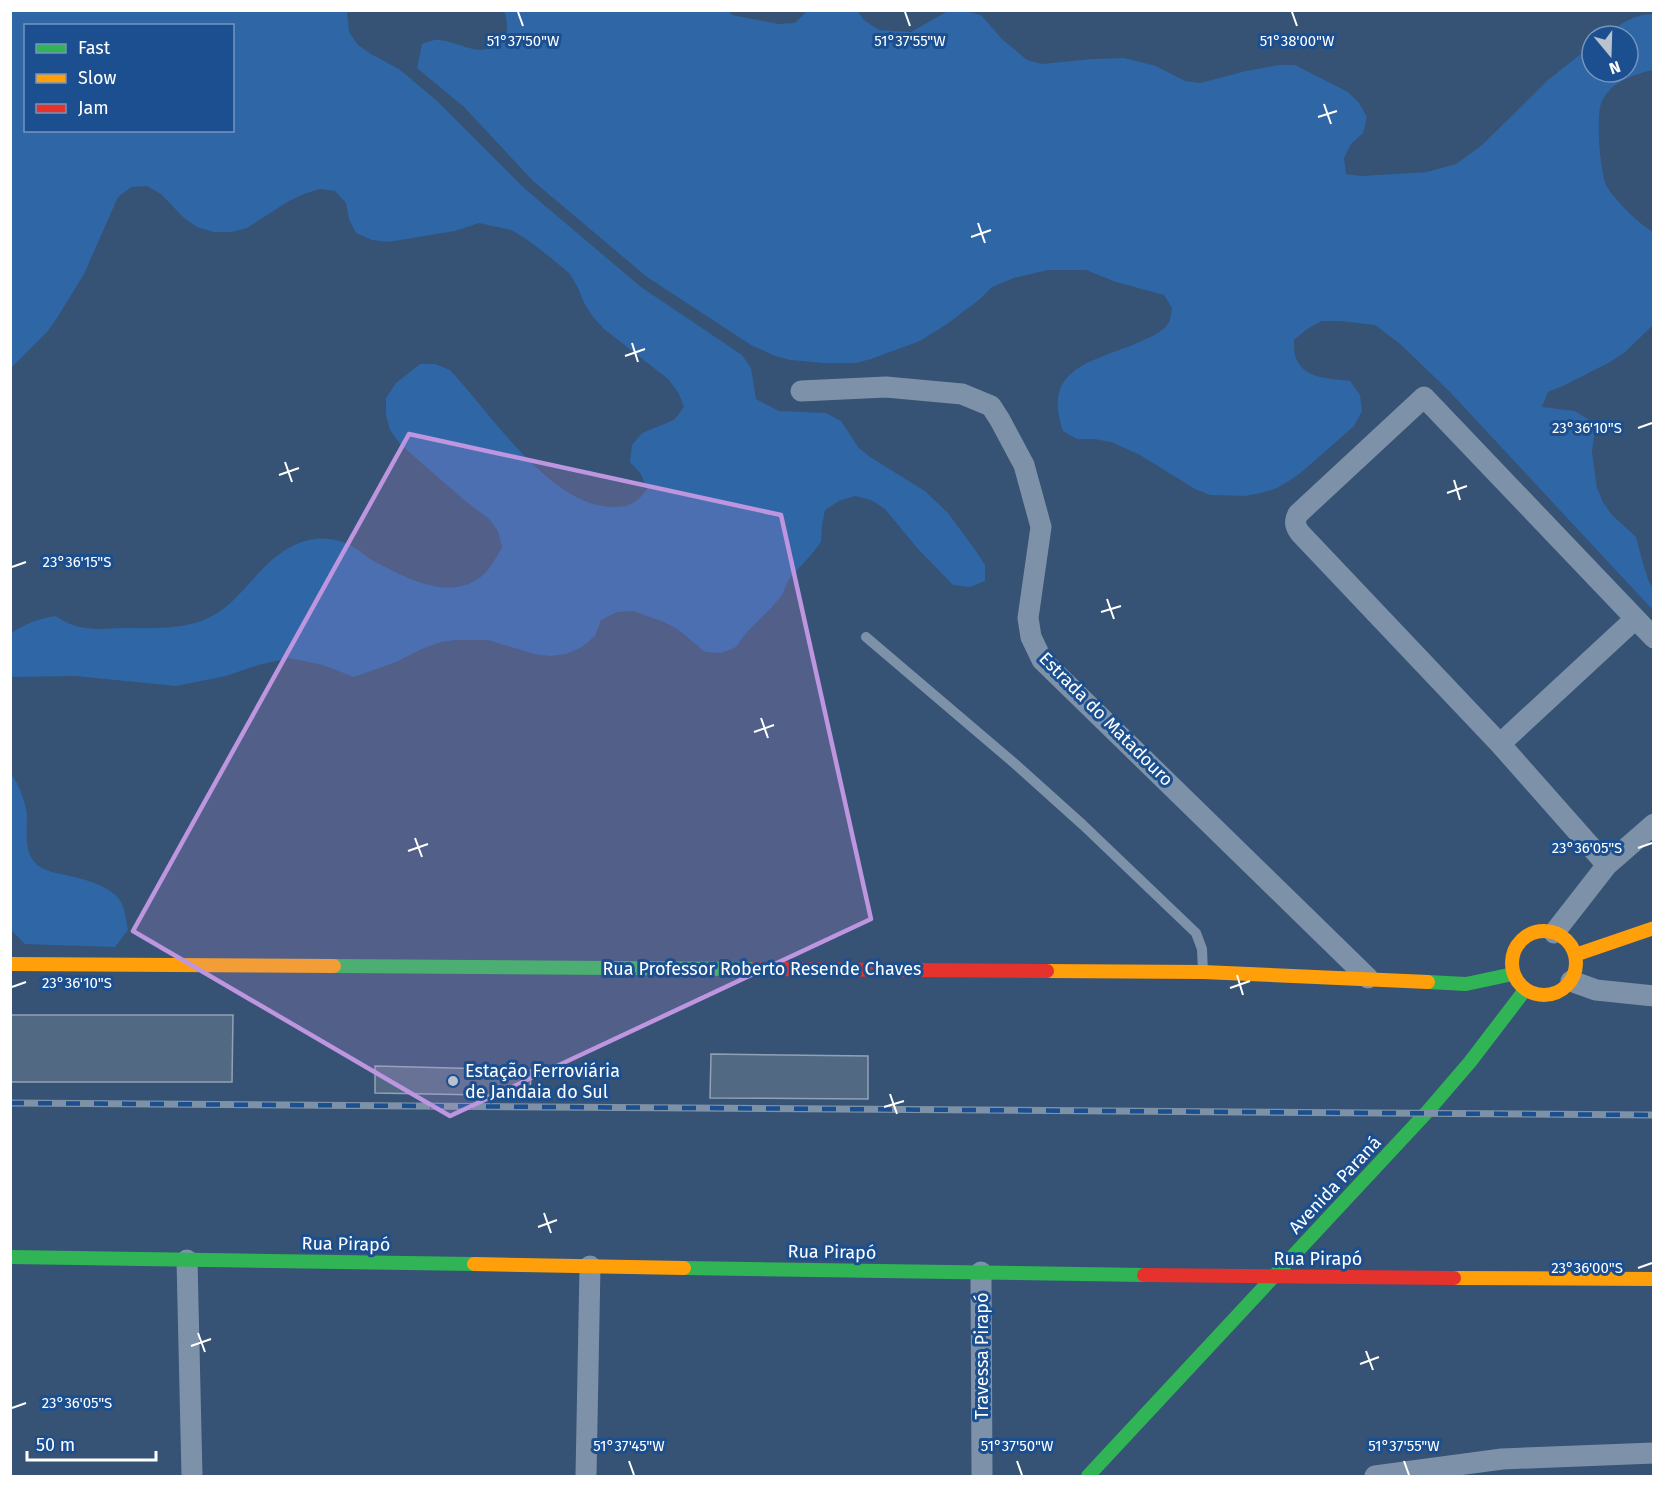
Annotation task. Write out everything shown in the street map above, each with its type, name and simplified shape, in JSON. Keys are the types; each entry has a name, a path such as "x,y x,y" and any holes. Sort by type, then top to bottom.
{"street":[{"name":"Estrada do Matadouro","path":"801,391 886,387 962,394 991,406 1024,465 1041,528 1028,618 1031,637 1042,660 1368,978"},
{"path":"1607,865 1500,744 1300,533 1295,520 1298,514 1424,397 1653,638"},
{"path":"1500,744 1635,619"},
{"path":"1554,933 1607,865 1653,824"},
{"path":"1575,955 1653,928"},
{"path":"1534,932 1554,933 1567,941 1575,955 1576,964 1570,981 1564,989 1555,994 1545,996 1525,990 1513,974 1512,954 1524,937 1534,932"},
{"name":"Rua Professor Roberto Resende Chaves","path":"10,964 1203,972 1466,984 1513,974"},
{"path":"1570,981 1596,990 1653,996"},
{"name":"Avenida Paraná","path":"1088,1476 1428,1112 1525,990"},
{"name":"Rua Pirapó","path":"10,1257 1274,1277 1653,1278"},
{"path":"187,1260 192,1476"},
{"path":"586,1476 590,1266"},
{"name":"Travessa Pirapó","path":"981,1272 982,1476"},
{"path":"1375,1476 1408,1474 1502,1459 1653,1453"}],"lane":[{"path":"866,637 1014,763 1196,933 1202,949 1203,972"}],"highlighted area":[{"path":"409,434 781,515 871,919 450,1116 133,931"}],"shaded area":[{"path":"11,10 347,11 349,32 358,45 399,69 436,100 524,188 641,287 742,355 751,368 756,399 779,411 826,413 841,421 858,447 870,457 925,491 948,513 976,551 985,565 985,581 970,587 953,585 918,549 885,509 871,500 855,496 839,501 825,510 821,542 789,579 782,595 736,647 721,653 705,652 679,630 633,611 617,612 601,620 595,636 582,647 566,654 550,656 534,654 488,640 456,640 424,648 396,662 354,677 323,665 289,658 226,676 176,686 75,676 11,677 11,633 27,624 55,616 72,625 97,629 165,628 196,623 220,611 279,555 309,540 328,539 346,543 385,567 428,585 458,587 472,582 485,573 502,547 498,531 489,519 400,444 390,430 386,415 386,398 396,383 420,364 435,364 450,370 503,432 544,475 590,503 613,507 633,503 647,489 641,474 630,462 632,445 642,433 674,420 684,407 678,392 668,379 604,329 593,317 570,274 525,238 511,230 479,223 455,231 388,242 372,240 356,233 349,219 346,203 335,191 320,189 289,201 247,228 231,232 213,232 197,227 184,218 161,194 147,186 131,187 118,197 84,274 57,318 48,331 11,367"},
{"path":"728,10 732,15 779,24 795,23 807,11 857,11 865,21 879,30 911,32 948,11 965,11 981,15 1002,39 1027,60 1042,64 1124,58 1156,66 1185,81 1200,83 1246,71 1279,65 1295,65 1348,92 1359,103 1367,117 1363,133 1351,144 1344,158 1346,174 1362,176 1427,172 1456,164 1481,146 1548,80 1580,55 1580,84 1617,84 1602,101 1599,121 1601,159 1607,187 1628,212 1653,232 1653,325 1624,353 1610,362 1548,392 1542,407 1575,411 1589,420 1594,436 1592,452 1597,488 1612,515 1636,537 1649,582 1653,588 1653,605 1651,608 1449,391 1400,344 1375,325 1322,321 1307,329 1294,340 1295,355 1304,369 1318,376 1350,381 1360,395 1362,411 1354,426 1292,479 1277,488 1245,496 1210,495 1195,489 1140,455 1111,442 1077,439 1063,431 1058,408 1060,391 1067,377 1095,359 1154,335 1168,325 1171,317 1172,308 1164,295 1116,282 1086,270 1048,270 1014,278 992,287 947,324 920,341 856,363 790,360 751,345 647,277 533,181 464,107 417,68 422,44 431,41 440,40 482,50 497,44 507,31 504,11"},
{"path":"1653,14 1653,70 1640,74 1640,24 1621,24 1633,18"},
{"path":"10,773 19,787 25,804 27,844 35,863 50,871 99,885 114,893 121,902 128,930 115,947 25,944 11,930"}],"building":[{"path":"10,1015 233,1015 232,1082 10,1082"},
{"path":"711,1054 868,1056 868,1099 710,1098"},
{"name":"Estação Ferroviária de Jandaia do Sul","path":"375,1066 531,1070 530,1096 375,1093"}],"railway":[{"path":"10,1103 1654,1115"}],"traffic: fast":[{"path":"334,966 754,969"},
{"path":"1428,982 1466,984 1513,974"},
{"path":"1088,1476 1427,1112 1470,1062 1525,990"},
{"path":"10,1257 474,1264"},
{"path":"684,1268 1144,1275"}],"traffic: slow":[{"path":"1575,955 1654,928"},
{"path":"1538,931 1550,931 1567,940 1574,951 1576,963 1574,975 1567,986 1550,995 1538,995 1526,990 1517,981 1512,969 1512,957 1517,945 1526,936 1538,931"},
{"path":"10,964 334,966"},
{"path":"1047,971 1203,972 1428,982"},
{"path":"474,1264 684,1268"},
{"path":"1454,1278 1654,1279"}],"traffic: jam":[{"path":"754,969 1047,971"},
{"path":"1144,1275 1454,1278"}],"place":[{"name":"Estação Ferroviária de Jandaia do Sul","path":"453,1081"}]}
